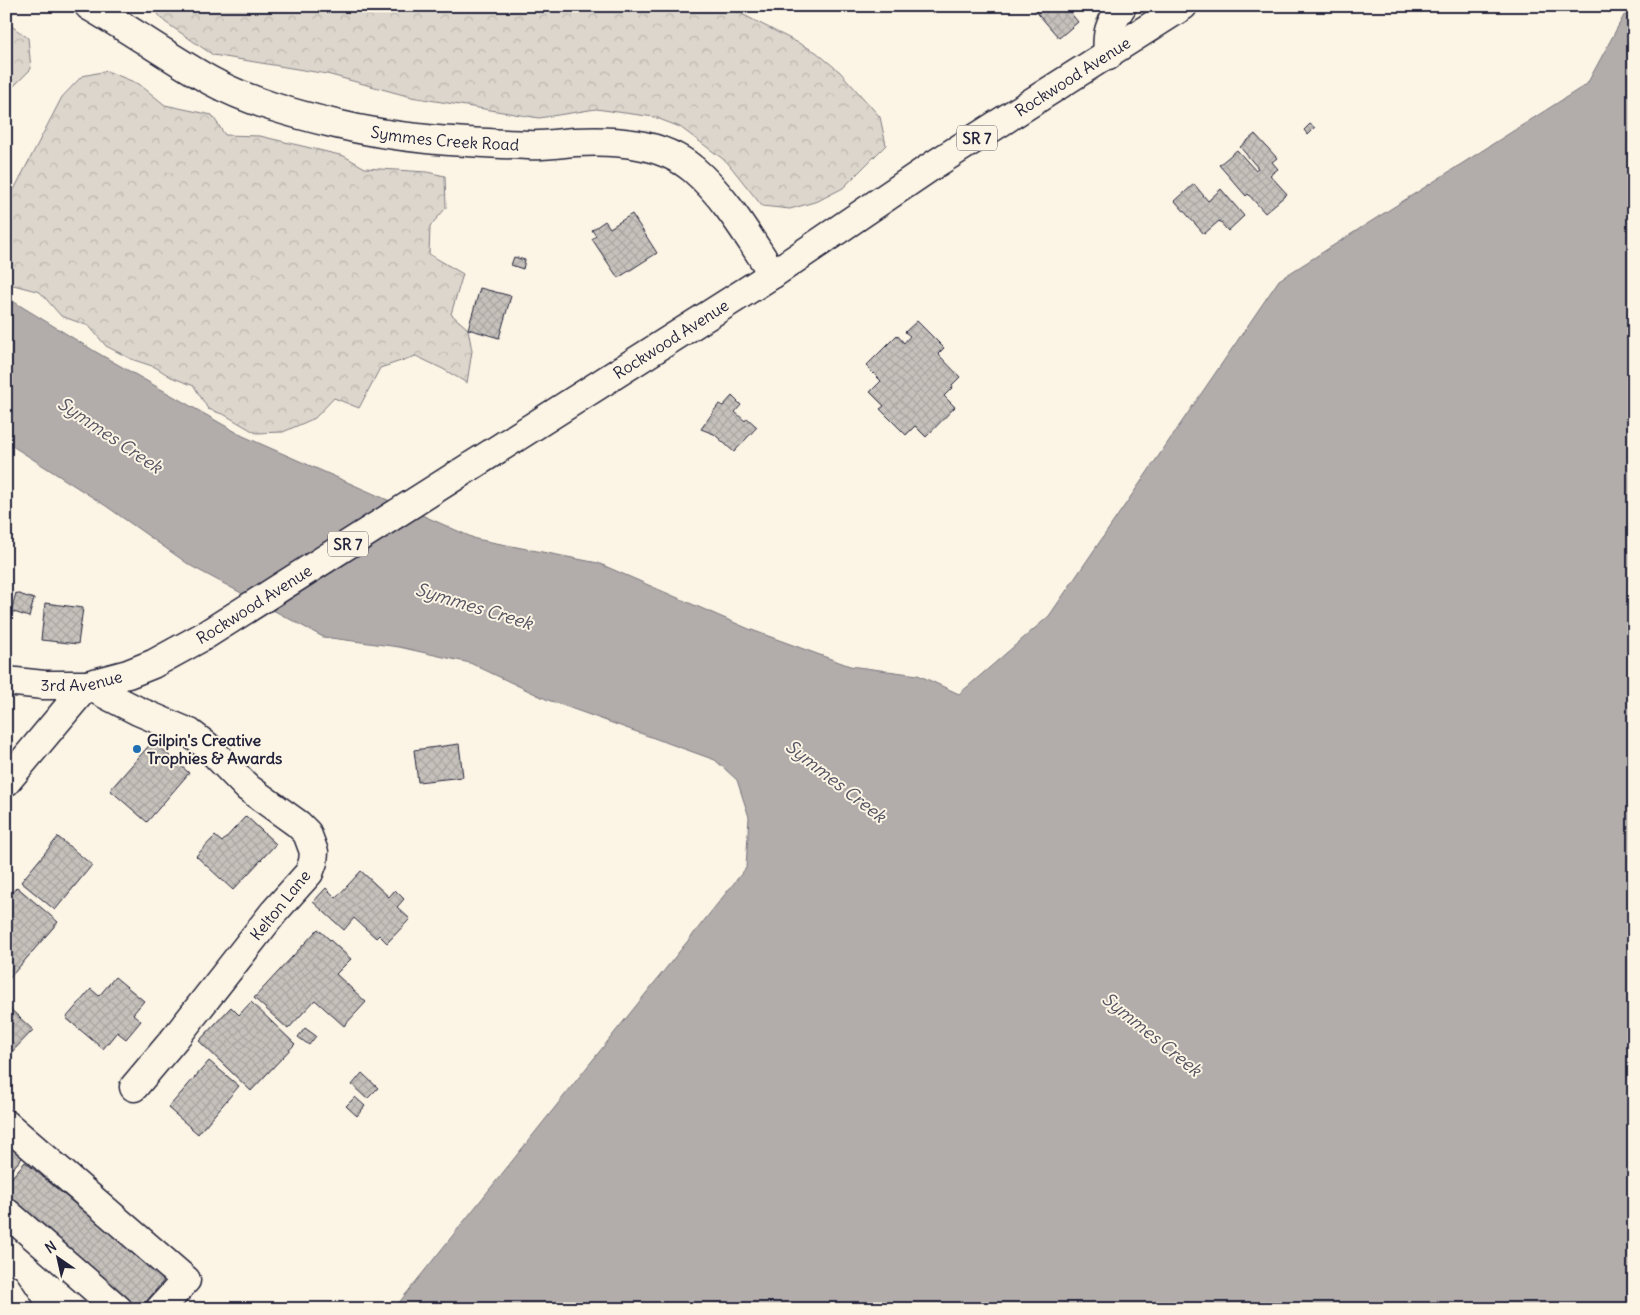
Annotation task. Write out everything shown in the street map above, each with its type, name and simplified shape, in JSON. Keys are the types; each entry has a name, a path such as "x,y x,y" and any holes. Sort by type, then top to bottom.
{"street":[{"name":"Symmes Creek Road","path":"89,6 126,27 212,82 250,99 335,124 383,134 435,141 535,146 606,141 632,144 666,153 692,168 710,187 734,216 773,274"},
{"path":"1108,56 1107,36 1112,21 1122,6"},
{"name":"Rockwood Avenue","path":"153,664 204,636 773,274 936,164 1108,56 1183,6"},
{"name":"3rd Avenue","path":"6,682 44,685 87,685 128,674 153,664"},
{"path":"6,782 87,685"},
{"name":"Kelton Lane","path":"87,685 138,712 190,733 207,746 248,788 298,824 307,833 314,852 309,873 274,912 176,1037 134,1086"},
{"path":"6,1124 186,1280 160,1309"},
{"path":"6,1212 118,1309"},
{"path":"6,1288 20,1309"}],"green space":[{"path":"151,6 710,6 736,11 816,52 840,72 880,117 886,145 843,188 818,201 790,209 762,206 727,162 680,127 654,117 596,109 539,118 411,97 327,74 213,55 165,22"},
{"path":"6,22 28,38 31,69 13,87 6,100"},
{"path":"107,71 139,84 165,105 212,115 225,135 260,136 344,156 365,168 427,172 445,176 446,208 430,226 429,254 463,274 451,314 468,329 472,351 467,383 416,356 380,368 359,408 334,398 315,418 283,432 256,433 225,415 208,409 194,386 106,346 89,326 61,316 40,292 6,283 6,205 62,97 82,76"}],"water":[{"name":"Symmes Creek","path":"1629,6 1634,6 1634,1309 394,1309 746,868 749,817 737,780 715,760 548,700 470,663 399,647 323,637 191,566 106,506 6,442 6,297 96,352 243,436 476,539 598,563 749,629 850,666 918,675 959,694 1049,616 1279,280 1587,84"}],"building":[{"path":"1035,6 1065,6 1078,22 1059,38 1033,8"},
{"path":"1310,124 1315,128 1308,135 1304,130"},
{"path":"1255,134 1277,158 1272,162 1278,169 1270,175 1287,194 1265,213 1248,194 1246,196 1219,165 1237,150 1255,170 1258,168 1240,147"},
{"path":"1194,184 1208,201 1221,189 1244,216 1228,231 1219,221 1204,234 1175,201"},
{"path":"632,214 657,253 618,278 592,239 596,236 592,230 605,221 610,228"},
{"path":"514,257 525,260 523,269 511,265"},
{"path":"480,288 511,296 499,338 468,329"},
{"path":"917,321 944,348 938,354 960,377 944,396 955,407 926,437 915,426 906,435 880,409 884,406 870,392 881,381 866,366 897,335 904,343 910,336 905,332"},
{"path":"732,396 741,405 735,412 745,421 747,418 757,427 734,452 714,434 701,429 719,404 723,406"},
{"path":"16,593 34,599 29,617 11,611"},
{"path":"45,603 83,608 78,644 41,640"},
{"path":"153,741 189,773 147,822 110,790"},
{"path":"459,744 463,777 418,782 414,750"},
{"path":"246,816 276,844 233,890 196,856 215,836 222,842"},
{"path":"58,837 92,865 55,910 21,882"},
{"path":"361,871 389,897 395,890 404,899 397,907 410,919 387,943 379,935 376,938 354,918 344,930 313,902 326,888 336,898"},
{"path":"17,887 58,922 7,981 6,899"},
{"path":"318,929 351,959 336,974 366,1002 344,1026 315,1000 288,1029 254,998"},
{"path":"115,977 144,1001 133,1014 141,1021 126,1039 117,1032 103,1049 66,1018 91,989 99,996"},
{"path":"251,1002 295,1044 251,1091 199,1041 231,1007 239,1015"},
{"path":"6,1005 33,1030 6,1058"},
{"path":"305,1028 316,1036 309,1045 298,1037"},
{"path":"209,1061 239,1086 198,1134 168,1108"},
{"path":"362,1073 378,1088 367,1099 352,1085"},
{"path":"355,1097 365,1106 357,1116 346,1106"},
{"path":"6,1142 23,1157 6,1176"},
{"path":"25,1162 165,1279 140,1309 136,1309 6,1200 6,1184"}],"place":[{"name":"Gilpin's Creative Trophies & Awards","path":"137,749"}]}
